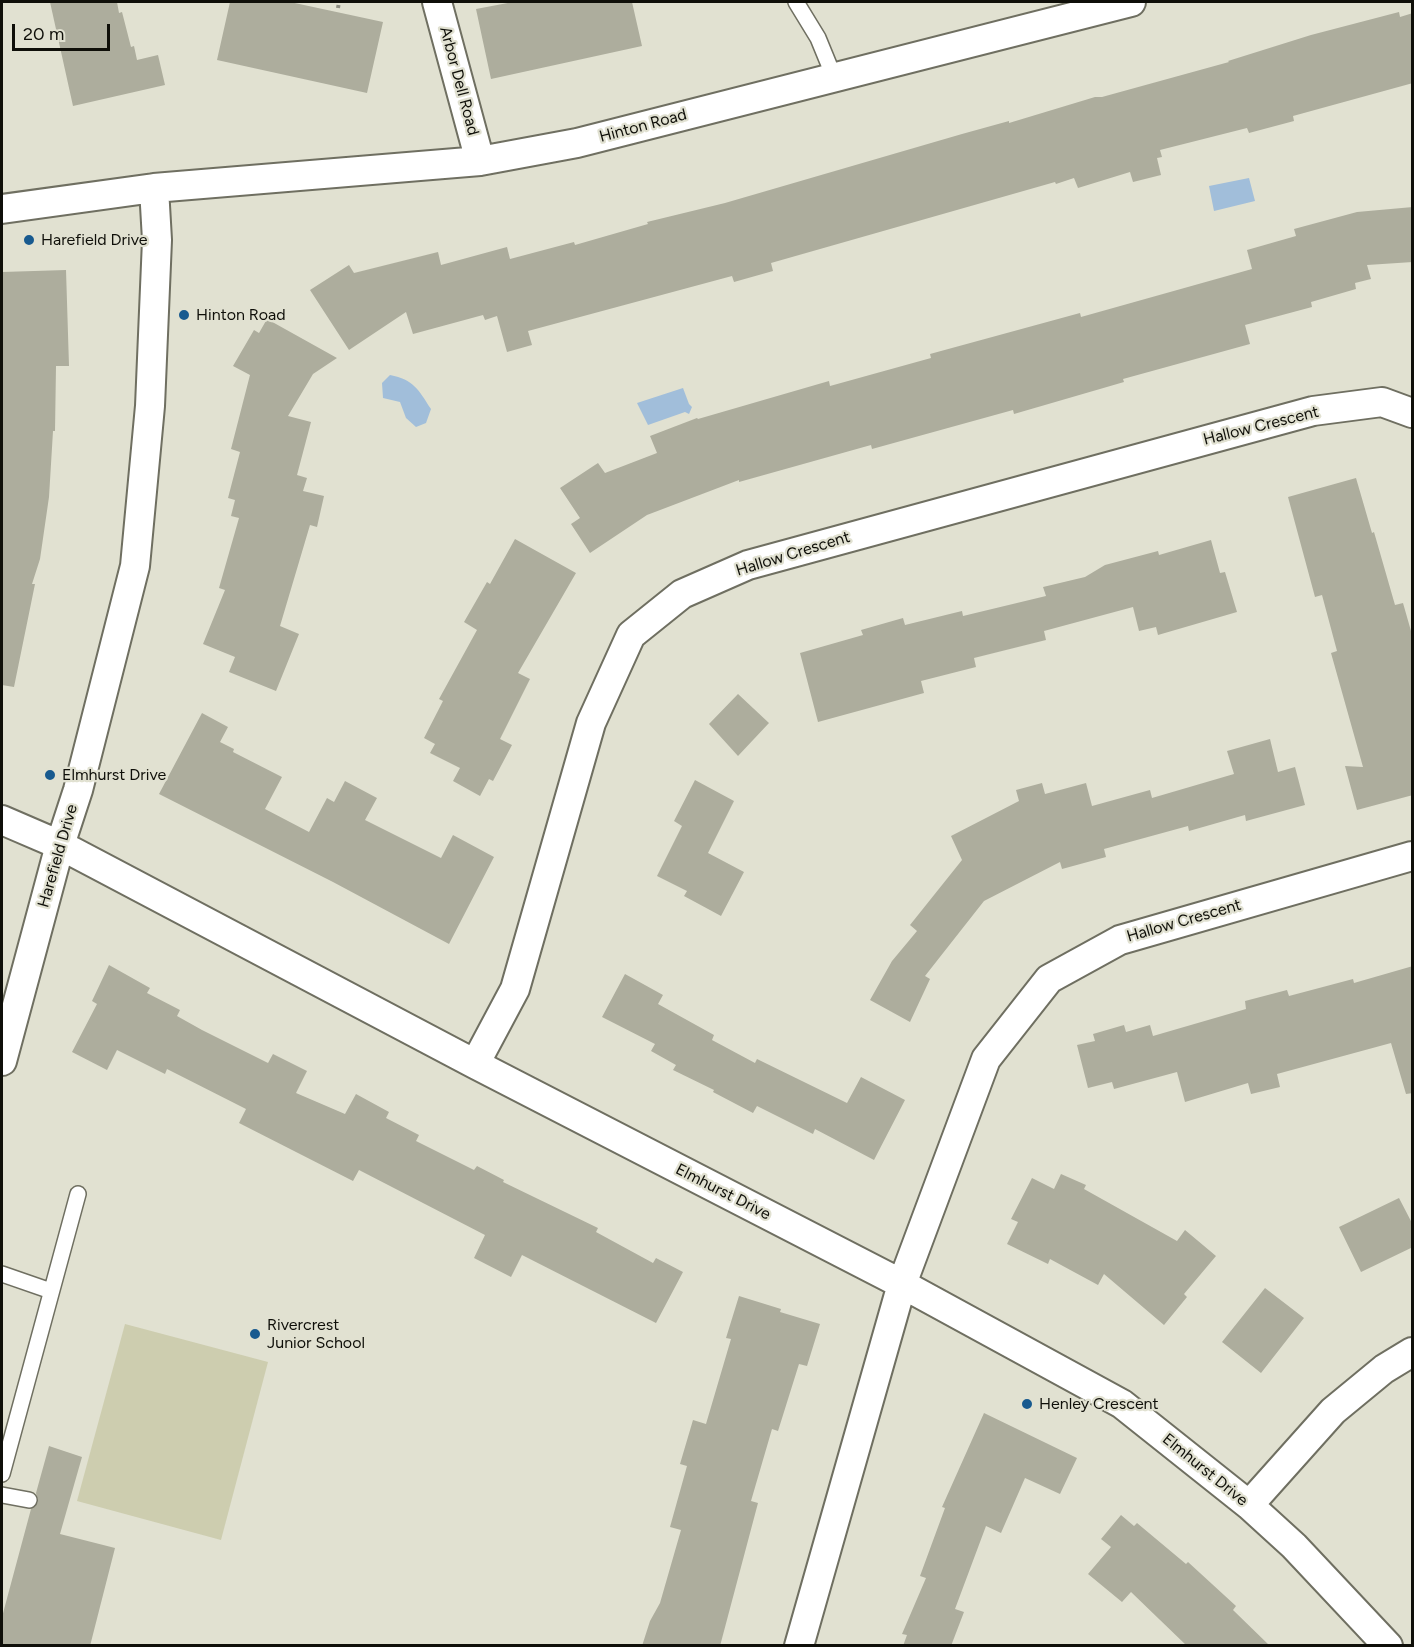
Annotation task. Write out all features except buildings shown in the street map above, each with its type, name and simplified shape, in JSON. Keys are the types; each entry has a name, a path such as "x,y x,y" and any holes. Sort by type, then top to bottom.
{"street":[{"name":"Arbor Dell Road","path":"437,2 480,161"},
{"name":"Hinton Road","path":"3,204 154,188 480,161 577,143 1123,3"},
{"name":"Harefield Drive","path":"2,1061 60,845 78,790 135,566 150,406 158,240 154,188"},
{"name":"Hallow Crescent","path":"475,1064 515,989 591,723 631,634 682,594 748,565 1313,411 1382,402 1413,413"},
{"name":"Elmhurst Drive","path":"2,820 60,845 475,1064 902,1284 1122,1404 1249,1505 1294,1546 1388,1646"},
{"name":"Hallow Crescent","path":"902,1284 986,1059 1049,979 1120,940 1413,856"},
{"path":"799,1646 902,1284"},
{"path":"1249,1505 1333,1411 1384,1369 1413,1352"}],"lane":[{"path":"796,2 818,38 834,77"},
{"path":"2,1474 78,1194"},
{"path":"2,1274 51,1291"},
{"path":"2,1495 28,1500"}],"path":[{"path":"338,8 339,2"}],"green space":[{"path":"125,1324 268,1362 221,1540 77,1501"}],"water":[{"path":"1249,178 1255,201 1214,211 1209,186"},
{"path":"390,375 405,380 419,391 431,409 426,423 416,427 406,418 400,402 383,398 382,383"},
{"path":"683,388 692,407 689,414 685,412 648,425 637,403"}],"place":[{"name":"Harefield Drive","path":"29,240"},
{"name":"Hinton Road","path":"184,315"},
{"name":"Elmhurst Drive","path":"50,775"},
{"name":"Rivercrest Junior School","path":"255,1334"},
{"name":"Henley Crescent","path":"1027,1404"}]}
